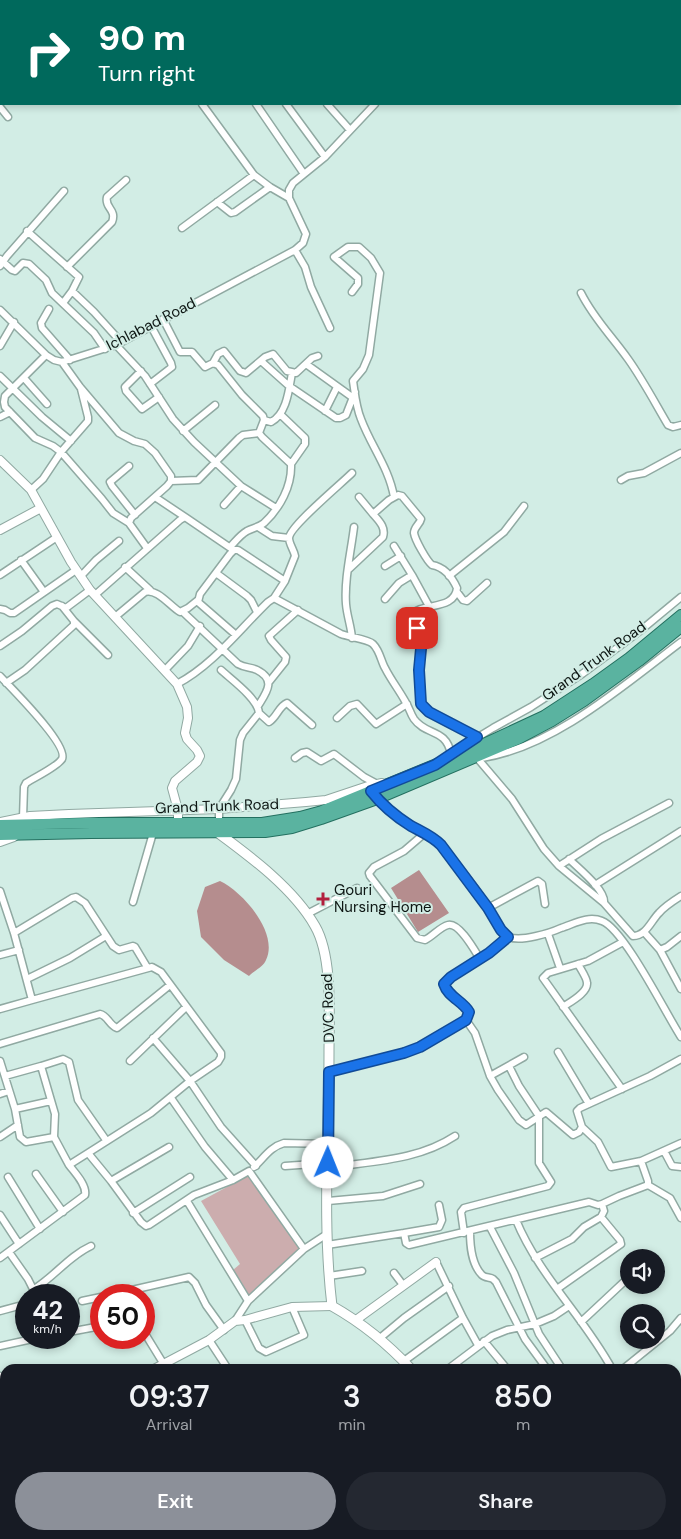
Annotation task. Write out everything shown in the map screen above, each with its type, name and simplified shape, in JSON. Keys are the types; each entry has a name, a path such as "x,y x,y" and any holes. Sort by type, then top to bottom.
{"highway":[{"name":"Grand Trunk Road","path":"0,824 218,828 264,832 292,828 321,819 392,783 513,732 544,716 621,663 681,615"},
{"name":"Grand Trunk Road","path":"375,791 473,759 516,740 552,721 584,701 639,661 681,627"},
{"name":"Grand Trunk Road","path":"0,836 153,833 178,828"}],"main road":[{"name":"DVC Road","path":"218,828 290,893 316,927 322,943 329,1004 327,1234 332,1306"},
{"path":"332,1306 356,1320 380,1338 407,1364"}],"street":[{"path":"203,105 254,175 288,198 306,234 303,243 295,250 305,268 311,287 330,328"},
{"path":"257,105 304,174"},
{"path":"287,105 325,157"},
{"path":"328,105 350,130"},
{"path":"288,198 289,190 293,183 325,157 374,105"},
{"path":"0,107 8,116"},
{"path":"182,228 254,175"},
{"path":"67,267 112,222 114,217 113,211 106,203 107,197 126,180"},
{"path":"217,202 231,214 270,187"},
{"path":"64,191 1,262 15,271 23,263 29,264 46,280 49,289 94,334 106,349"},
{"path":"27,231 79,277 63,303"},
{"path":"352,292 358,284 358,278 334,257 354,246 359,247 372,258 380,273 369,354 363,369 353,381 353,395 360,418 388,473 394,497"},
{"name":"Ichlabad Road","path":"62,362 106,349 295,250"},
{"path":"72,291 94,312 141,371 183,431 241,486 276,508"},
{"path":"581,293 599,323 628,359 668,425 673,427 681,425"},
{"path":"49,309 41,323 42,328 70,360"},
{"path":"0,310 46,355 62,362 80,387 119,433 134,441 145,444 155,452 168,470 171,481"},
{"path":"163,320 180,352 192,352 205,367 213,363 218,354 224,351 240,371 246,373 270,354 273,354 284,369 296,373 312,358 318,356"},
{"path":"0,346 14,322"},
{"path":"150,384 172,367 151,326"},
{"path":"46,355 5,396 5,407 35,438 61,452 113,513 129,523 147,548"},
{"path":"261,361 289,386 336,418 346,414 353,395"},
{"path":"213,363 218,365 238,390 263,416 264,420 259,433"},
{"path":"306,364 353,395"},
{"path":"141,371 127,384 125,387 126,391 142,409 159,397"},
{"path":"264,420 271,422 280,414 286,400 292,373"},
{"path":"0,376 71,441"},
{"path":"24,378 47,404"},
{"path":"325,411 337,386"},
{"path":"31,490 43,479 61,452 88,422 80,387"},
{"path":"183,431 215,405"},
{"path":"0,417 10,412"},
{"path":"183,612 198,600 242,534 258,527 282,501 288,487 291,464 305,444 305,438 280,414"},
{"path":"259,433 291,464"},
{"path":"129,523 135,514 171,481 198,480 239,438 243,435 259,433"},
{"path":"621,480 628,476 644,474 681,453"},
{"path":"0,460 31,490 78,573 92,593 177,684 187,707 188,718 185,733 187,739 200,756 197,762 175,781 172,788 178,810 178,828"},
{"path":"129,466 110,482 135,514"},
{"path":"177,684 186,679 222,649 257,612 274,598 285,581 295,556 289,538 290,532 352,473"},
{"path":"224,506 241,486"},
{"path":"373,514 394,497 402,496 421,519 416,528 415,535 429,563 442,568 457,588 457,592 463,600 467,601 487,583"},
{"path":"155,497 232,549 238,550 285,581"},
{"path":"349,569 383,537 385,532 382,524 359,497"},
{"path":"449,576 504,532 524,506"},
{"path":"0,530 41,508"},
{"path":"0,646 22,631 52,606 57,604 66,608 92,593 125,568 185,517"},
{"path":"258,527 272,536 289,538"},
{"path":"352,638 352,627 346,605 354,527"},
{"path":"0,575 57,537"},
{"path":"0,609 10,614 14,613 44,592 78,573 119,541"},
{"path":"394,546 430,608"},
{"path":"385,566 401,556"},
{"path":"21,560 44,592"},
{"path":"125,568 150,590 200,626 238,664 245,668 257,670 269,682 269,689 259,710 240,740 236,778 219,809 218,828"},
{"path":"216,573 247,596 257,612"},
{"path":"386,599 399,583 412,575"},
{"path":"115,617 150,590"},
{"path":"457,592 448,601 430,608 416,610 412,614 422,638 419,670 421,704 429,712 477,737"},
{"path":"435,765 477,737 531,707 582,674 640,631 681,597"},
{"path":"274,598 341,634 366,640 374,645 391,680 416,721 447,741 451,754"},
{"path":"198,600 200,604 236,635"},
{"path":"62,606 74,621 108,655"},
{"path":"269,682 285,662 286,657 270,640 269,636 298,610"},
{"path":"6,683 32,663 74,624 74,621"},
{"path":"165,670 188,646 200,626"},
{"path":"473,759 499,755 566,726 681,642"},
{"path":"222,670 269,722 283,705 287,703 312,725"},
{"path":"0,676 47,727 56,739 63,755 62,760 26,783 24,787 23,818"},
{"path":"337,718 350,706 356,704 376,724 407,704"},
{"path":"295,758 307,752 321,761 334,754 364,777 400,819 434,838 441,845 488,908 501,930 508,937"},
{"path":"473,759 512,799 544,849 559,866 604,903 633,936 639,936 644,932 658,913 681,896"},
{"path":"0,824 23,818 69,814 219,809 326,800 375,791"},
{"path":"559,866 601,839 669,803"},
{"path":"595,885 681,831"},
{"path":"132,902 153,833"},
{"path":"425,833 404,851 374,867 369,873 370,876 417,938 425,940 448,925 454,926 463,934 480,958"},
{"path":"0,842 18,835"},
{"path":"569,859 604,895 604,903"},
{"path":"488,908 538,881 542,884 546,904"},
{"path":"307,914 357,888"},
{"path":"0,891 19,950 32,1000"},
{"path":"14,933 76,897 85,903 113,946 119,950 130,946 135,947 147,967"},
{"path":"329,1072 404,1053 420,1047 466,1020 469,1012 467,1008 449,993 444,984 451,977 508,937 523,938 548,934 585,919 602,921 610,926 637,962 681,1036"},
{"path":"644,932 660,950 681,989"},
{"path":"548,934 560,968"},
{"path":"27,979 70,958 106,936"},
{"path":"660,950 667,948 681,936"},
{"path":"622,1088 543,978 548,973 560,968 588,961 623,942"},
{"path":"0,955 19,950"},
{"path":"563,1007 587,987 587,982 578,964"},
{"path":"0,1009 147,967 157,968 221,1053 218,1062 190,1081 151,1113 69,1165"},
{"path":"0,1044 100,1014 117,1028 170,985"},
{"path":"130,1061 186,1007"},
{"path":"466,1020 478,1042 490,1076 521,1123 526,1125 542,1113 549,1113 565,1130 573,1135 579,1132 582,1127"},
{"path":"153,1038 190,1081 221,1127 256,1166"},
{"path":"558,1052 589,1104"},
{"path":"490,1076 524,1057"},
{"path":"5,1076 63,1059 69,1062 78,1100 106,1140"},
{"path":"681,1059 667,1068 577,1111 582,1127 598,1142 611,1166 641,1161 681,1143"},
{"path":"0,1061 15,1110 20,1138 26,1142 54,1136"},
{"path":"0,1258 82,1199 86,1191 58,1147 54,1136 55,1114 40,1066"},
{"path":"508,1066 539,1116 539,1163 551,1178 550,1184 464,1208 461,1212 470,1248 479,1270 483,1276 490,1277 496,1282 518,1328 543,1364"},
{"path":"0,1094 9,1091"},
{"path":"171,1098 204,1147 234,1180"},
{"path":"15,1110 51,1101"},
{"path":"0,1137 18,1125"},
{"path":"285,1166 328,1166 410,1156 427,1152 455,1136"},
{"path":"88,1152 111,1180 133,1213 146,1226 194,1195 234,1180 249,1171 277,1145 284,1143 329,1144"},
{"path":"111,1180 169,1147"},
{"path":"664,1151 672,1166 681,1167"},
{"path":"641,1161 648,1186"},
{"path":"249,1171 304,1248"},
{"path":"36,1174 63,1212"},
{"path":"133,1213 190,1177"},
{"path":"8,1178 40,1229"},
{"path":"328,1201 383,1196 420,1184"},
{"path":"404,1233 406,1243 409,1245 589,1202 598,1205 648,1186 670,1198 681,1218"},
{"path":"187,1201 248,1301"},
{"path":"534,1258 572,1238 584,1227 601,1217 604,1211 602,1204"},
{"path":"328,1245 439,1227 442,1220 439,1205"},
{"path":"0,1215 19,1244"},
{"path":"557,1290 621,1244 620,1240 601,1217"},
{"path":"516,1220 534,1258 605,1355 610,1364"},
{"path":"490,1227 514,1273 546,1346 559,1364"},
{"path":"154,1349 163,1364 224,1330 235,1321 248,1301 304,1248 327,1234"},
{"path":"44,1284 80,1251 91,1246"},
{"path":"9,1252 30,1284"},
{"path":"356,1320 436,1262 463,1318 481,1343 502,1364"},
{"path":"329,1276 362,1271"},
{"path":"394,1274 403,1285"},
{"path":"155,1285 188,1277 195,1283 206,1305 224,1330"},
{"path":"380,1338 448,1286"},
{"path":"581,1322 620,1286"},
{"path":"82,1301 90,1299"},
{"path":"235,1321 292,1307 332,1306"},
{"path":"454,1364 481,1343 507,1330 535,1324 554,1316 569,1306"},
{"path":"0,1311 15,1307"},
{"path":"245,1320 259,1348 266,1352 304,1335 292,1307"},
{"path":"404,1361 463,1318"},
{"path":"629,1364 657,1342 681,1318"},
{"path":"208,1340 225,1364"},
{"path":"0,1346 15,1343"}],"shaded area":[{"path":"419,870 449,913 418,932 391,888"},
{"path":"220,881 239,894 248,904 256,914 268,938 269,949 265,962 249,976 224,960 201,937 197,911 205,887"},
{"path":"249,1175 300,1249 249,1295 233,1270 240,1264 201,1201"}],"place":[{"name":"Gouri Nursing Home","path":"323,899"}],"route":[{"path":"328,1163 329,1072 404,1053 420,1047 466,1020 469,1012 467,1008 449,993 444,984 451,977 489,953 508,937 501,930 488,908 441,845 434,838 413,827 388,810 371,791 435,765 477,737 429,712 421,704 419,670 422,638 417,628"}]}
